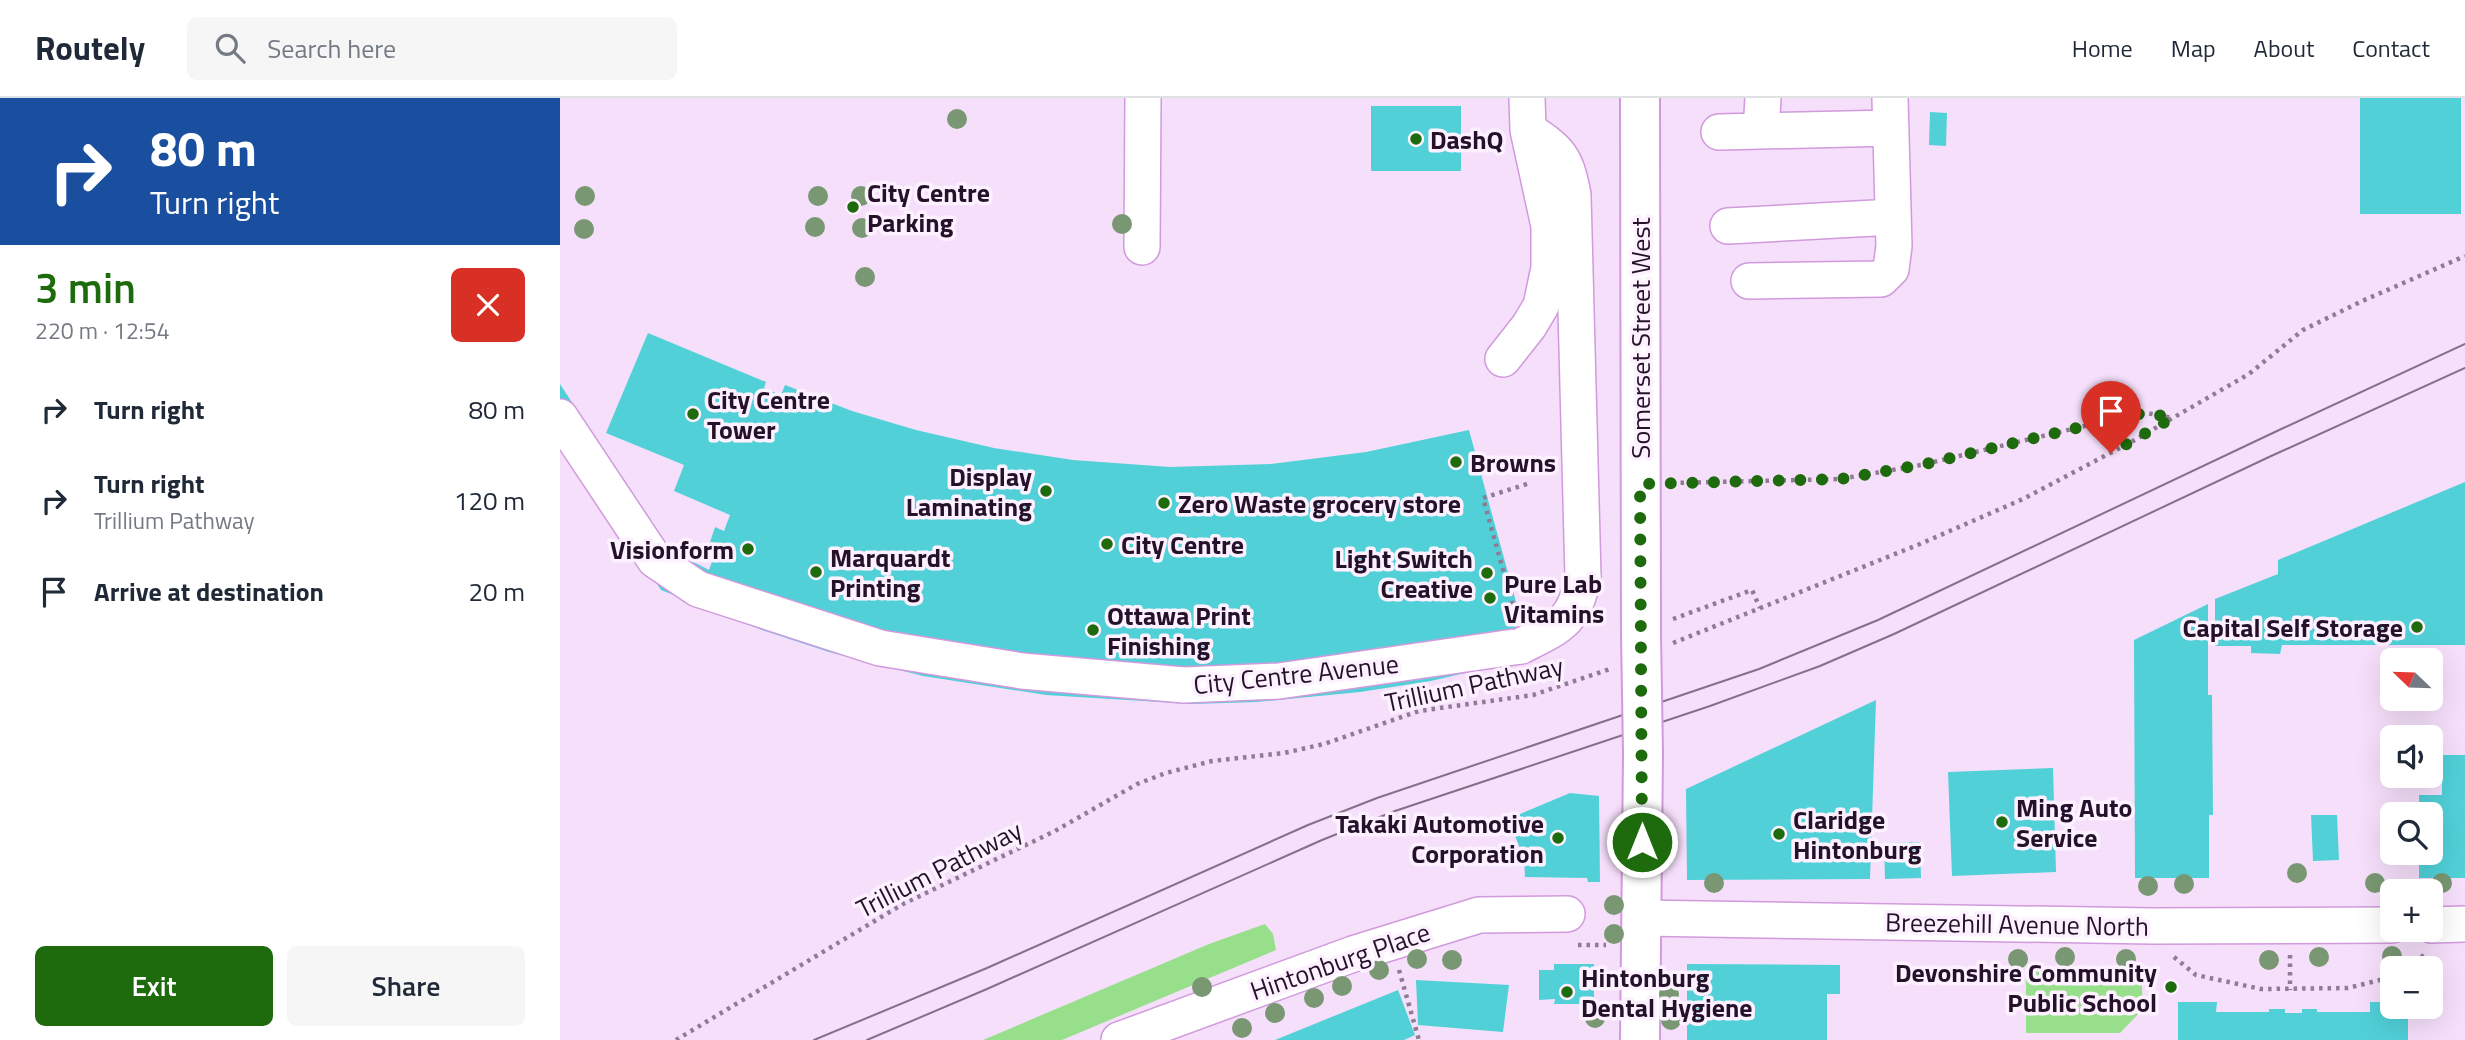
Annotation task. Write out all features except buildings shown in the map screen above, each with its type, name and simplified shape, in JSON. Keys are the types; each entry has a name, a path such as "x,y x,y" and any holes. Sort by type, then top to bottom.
{"main road":[{"name":"Somerset Street West","path":"1640,98 1640,484 1661,633 1643,754 1640,1040"}],"street":[{"path":"1142,247 1143,98"},
{"path":"1719,132 1762,115 1891,113 1894,246 1891,269 1881,279 1749,281"},
{"path":"1503,359 1541,306 1549,268 1549,226 1528,114"},
{"name":"City Centre Avenue","path":"560,417 654,560 698,589 880,648 1022,671 1184,685 1279,681 1521,646 1564,623 1580,597 1583,577 1573,195 1569,170 1528,114"},
{"path":"1728,226 1893,217"},
{"name":"Hintonburg Place","path":"1119,1040 1391,943 1479,915 1574,930"},
{"name":"Breezehill Avenue North","path":"1642,918 2152,926 2380,925"},
{"path":"2443,925 2465,924"}],"path":[{"path":"1661,633 1760,608 1920,544 2023,499 2249,374 2302,330 2465,256"},
{"path":"1640,484 1840,479 1921,465 2131,415 2147,413 2172,418"},
{"path":"1514,609 1483,498 1530,483"},
{"path":"1661,633 1752,590 1760,608"},
{"name":"Trillium Pathway","path":"676,1040 903,904 1055,831 1137,785 1166,772 1212,761 1284,753 1324,744 1419,711 1533,695 1619,665"},
{"path":"1574,930 1606,945"},
{"path":"1391,943 1419,1040"},
{"path":"2290,947 2290,990"},
{"path":"2170,954 2196,975 2261,989 2348,988 2380,980"}],"green space":[{"path":"1265,924 1273,934 1276,950 1062,1040 983,1040 1209,944"},
{"path":"2026,970 2141,970 2143,1009 2120,1033 2026,1033"}],"tram line":[{"path":"814,1040 987,968 1308,825 1377,798 1759,669 1878,620 2465,344"},
{"path":"867,1040 1322,840 1395,811 1710,706 1820,666 2465,368"}],"place":[{"name":"DashQ","path":"1416,139"},
{"name":"City Centre Parking","path":"853,207"},
{"name":"City Centre Tower","path":"693,414"},
{"name":"Browns","path":"1456,462"},
{"name":"Display Laminating","path":"1046,491"},
{"name":"Zero Waste grocery store","path":"1164,503"},
{"name":"City Centre","path":"1107,544"},
{"name":"Visionform","path":"748,549"},
{"name":"Marquardt Printing","path":"816,572"},
{"name":"Light Switch Creative","path":"1487,573"},
{"name":"Pure Lab Vitamins","path":"1490,598"},
{"name":"Capital Self Storage","path":"2417,627"},
{"name":"Ottawa Print Finishing","path":"1093,630"},
{"name":"Ming Auto Service","path":"2002,822"},
{"name":"Claridge Hintonburg","path":"1779,834"},
{"name":"Takaki Automotive Corporation","path":"1558,838"},
{"name":"Devonshire Community Public School","path":"2171,987"},
{"name":"Hintonburg Dental Hygiene","path":"1567,992"}],"route":[{"path":"1642,842 1640,484 1840,479 1921,465 2131,415 2147,413 2172,418 2111,453"}]}
